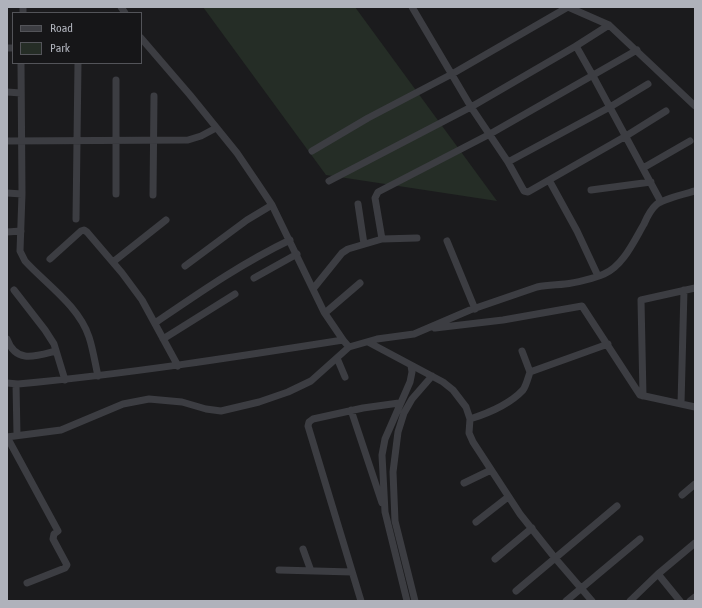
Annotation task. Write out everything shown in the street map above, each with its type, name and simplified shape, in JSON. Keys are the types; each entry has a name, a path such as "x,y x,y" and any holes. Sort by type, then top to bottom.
{"street":[{"path":"412,7 471,106 508,162 524,191 528,192 626,136 666,111"},
{"path":"312,151 368,118 572,8 609,25 695,106"},
{"path":"329,181 471,106 576,46 609,25"},
{"path":"142,39 237,153 272,205 325,313 349,347"},
{"path":"576,46 661,202"},
{"path":"382,239 375,198 378,192 490,134 637,50"},
{"path":"21,64 22,194 20,251 25,261 76,312 89,337 98,376"},
{"path":"76,219 78,64"},
{"path":"116,80 116,194"},
{"path":"508,162 610,108 648,84"},
{"path":"7,92 21,93"},
{"path":"153,195 154,96"},
{"path":"7,140 188,140 201,136 216,128"},
{"path":"643,168 690,141"},
{"path":"548,180 577,232 598,276"},
{"path":"591,190 651,182"},
{"path":"26,583 65,568 67,565 53,539 54,534 58,531 7,437 61,430 123,404 149,399 182,402 206,409 221,411 259,402 288,392 311,381 349,347 414,334 475,308 537,287 565,284 604,274 624,257 633,245 652,209 661,202 695,191"},
{"path":"7,193 22,194"},
{"path":"358,204 364,244"},
{"path":"185,266 247,220 272,205"},
{"path":"113,262 166,220"},
{"path":"50,259 84,230 87,232 113,262 142,300 178,366"},
{"path":"7,232 21,231"},
{"path":"313,289 342,253 348,249 382,239 417,238"},
{"path":"155,323 203,290 264,253 290,240"},
{"path":"447,241 475,308"},
{"path":"254,278 297,254"},
{"path":"325,313 360,283"},
{"path":"643,396 641,300 695,288"},
{"path":"14,290 54,344 65,380"},
{"path":"681,404 684,290"},
{"path":"163,339 235,294"},
{"path":"427,328 503,320 582,306 608,344 634,388 640,395 695,407"},
{"path":"7,339 12,349 16,353 25,357 37,356 56,351"},
{"path":"7,383 16,384 65,380 178,366 343,340"},
{"path":"368,342 443,382 461,399 466,407 470,419 469,433 508,497 555,558 592,601"},
{"path":"530,372 608,344"},
{"path":"470,419 488,413 508,402 524,389 530,372 522,351"},
{"path":"337,358 345,377"},
{"path":"385,512 382,455 385,438 399,403 410,382 412,372 411,366"},
{"path":"415,601 395,522 393,472 398,432 404,413 412,399 432,376"},
{"path":"16,384 17,435"},
{"path":"361,601 308,426 309,422 313,419 351,410 399,403"},
{"path":"351,410 385,512 407,601"},
{"path":"464,483 491,470"},
{"path":"682,495 695,484"},
{"path":"476,522 508,497"},
{"path":"516,591 617,506"},
{"path":"495,559 532,528"},
{"path":"566,601 640,539"},
{"path":"630,601 658,574 695,543"},
{"path":"303,549 311,571"},
{"path":"279,570 352,572"},
{"path":"658,574 680,601"},
{"path":"690,601 695,597"}],"green space":[{"path":"203,7 355,7 497,201 326,175"}]}
